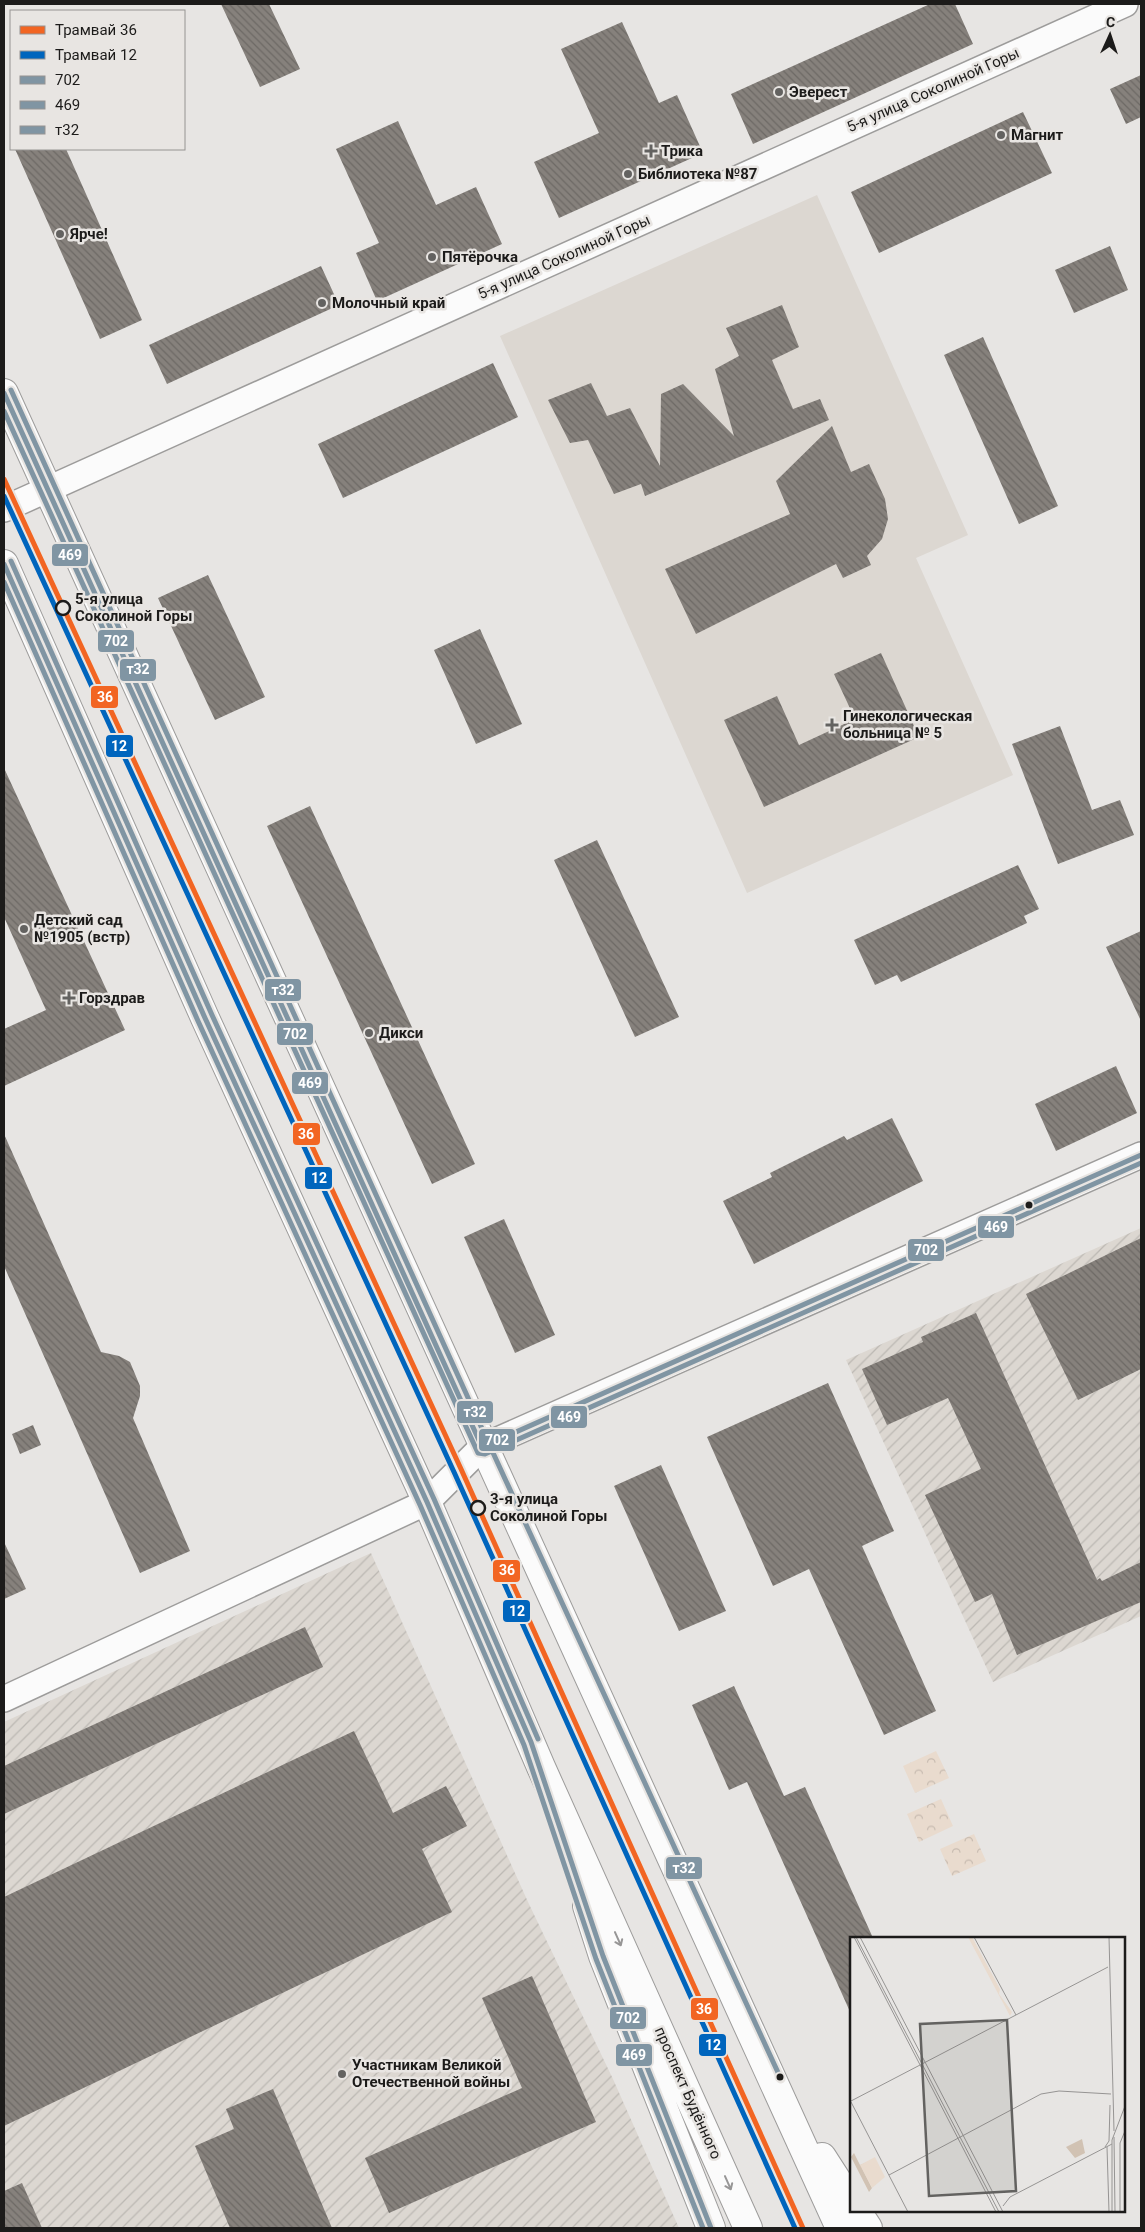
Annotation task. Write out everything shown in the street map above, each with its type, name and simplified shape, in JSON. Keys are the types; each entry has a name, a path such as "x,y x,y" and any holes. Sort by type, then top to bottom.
{"main road":[{"path":"4,393 482,1447 840,2228"},
{"name":"проспект Будённого","path":"4,564 205,1018 428,1502 541,1766 748,2228"},
{"name":"проспект Будённого","path":"541,1766 603,1956 711,2228"},
{"path":"774,2082 850,2200"},
{"path":"858,2212 868,2228"}],"street":[{"name":"5-я улица Соколиной Горы","path":"4,509 1125,4"},
{"path":"4,1699 428,1502 482,1447 1141,1154"}],"shaded area":[{"path":"817,195 968,535 916,558 1013,775 747,893 500,336"},
{"path":"1141,1228 1141,1616 993,1682 846,1360"},
{"path":"371,1553 528,1902 613,2079 679,2228 4,2228 4,1722"}],"green space":[{"path":"936,1751 949,1778 915,1793 903,1766"},
{"path":"941,1799 953,1826 919,1842 907,1814"},
{"path":"974,1834 986,1861 952,1876 940,1849"}],"building":[{"path":"221,4 269,4 300,69 260,87"},
{"path":"930,4 955,4 973,44 753,144 731,94"},
{"path":"622,22 659,103 677,95 703,153 559,218 534,162 599,133 561,49"},
{"path":"1141,75 1141,117 1126,124 1110,89"},
{"path":"1023,112 1052,173 879,253 851,192"},
{"path":"398,121 436,205 476,187 502,244 377,301 356,253 379,243 336,149"},
{"path":"15,150 66,150 142,320 100,339"},
{"path":"1110,246 1128,290 1074,313 1055,270"},
{"path":"321,266 339,305 167,384 149,345"},
{"path":"782,305 799,347 772,360 793,409 820,399 829,420 645,496 641,484 614,494 588,440 570,443 548,400 591,383 607,416 630,408 660,466 661,394 683,384 734,436 715,369 739,356 726,328"},
{"path":"983,337 1058,506 1019,524 944,355"},
{"path":"493,363 518,417 343,498 318,444"},
{"path":"832,426 851,472 869,464 885,499 888,519 882,539 867,556 871,565 843,578 836,564 696,634 665,569 790,514 776,481"},
{"path":"208,575 265,697 215,720 158,598"},
{"path":"480,629 522,724 476,744 434,650"},
{"path":"881,653 919,737 764,807 724,720 777,696 799,745 855,719 834,674"},
{"path":"1060,726 1092,810 1120,800 1134,835 1058,864 1012,744"},
{"path":"4,768 125,1030 4,1086 4,1029 46,1010 4,917"},
{"path":"310,806 475,1164 432,1184 267,826"},
{"path":"597,840 679,1017 635,1037 554,860"},
{"path":"1018,865 1039,909 1024,916 1027,923 901,982 897,975 875,985 854,940"},
{"path":"1141,931 1141,1021 1106,947"},
{"path":"1116,1066 1137,1113 1056,1151 1035,1104"},
{"path":"892,1118 923,1181 754,1264 723,1201 772,1177 770,1173 844,1136 847,1140"},
{"path":"4,1134 101,1352 119,1356 130,1362 140,1386 140,1396 133,1418 190,1551 140,1573 4,1266"},
{"path":"504,1219 555,1335 515,1353 464,1237"},
{"path":"1141,1238 1141,1369 1078,1400 1026,1294"},
{"path":"976,1313 1097,1580 1100,1578 1102,1581 1141,1562 1141,1602 1017,1655 992,1594 975,1602 925,1495 981,1469 948,1398 887,1425 862,1369 923,1342 921,1337"},
{"path":"828,1383 894,1531 862,1546 936,1711 884,1735 809,1569 773,1586 707,1437"},
{"path":"33,1425 41,1445 20,1454 12,1434"},
{"path":"661,1465 726,1611 679,1631 614,1486"},
{"path":"4,1542 26,1589 4,1599"},
{"path":"305,1627 323,1667 4,1814 4,1766"},
{"path":"734,1686 784,1796 805,1787 873,1937 850,1937 850,2012 747,1782 729,1790 692,1705"},
{"path":"354,1731 393,1813 446,1786 467,1826 422,1849 452,1912 4,2126 4,1897"},
{"path":"532,1976 596,2122 389,2213 365,2158 522,2088 482,1998"},
{"path":"273,2089 332,2228 230,2228 195,2146 234,2129 226,2109"},
{"path":"22,2183 42,2228 4,2228 4,2191"}],"tram line":[{"name":"36","path":"4,479 461,1469 803,2228"},
{"name":"12","path":"4,496 454,1472 795,2228"}],"transit line":[{"name":"т32","path":"11,390 489,1444 781,2079"},
{"name":"702","path":"4,393 482,1447 1141,1155"},
{"name":"469","path":"4,411 478,1453 485,1454 1141,1163"},
{"name":"т32","path":"11,561 212,1015 434,1499 538,1739"},
{"name":"702","path":"4,564 205,1018 427,1502 531,1742 603,1956 711,2228"},
{"name":"469","path":"4,582 198,1021 420,1505 524,1745 596,1959 703,2228"}],"place":[{"name":"Эверест","path":"779,92"},
{"name":"Магнит","path":"1001,135"},
{"name":"Трика","path":"651,151"},
{"name":"Библиотека №87","path":"628,174"},
{"name":"Ярче!","path":"60,234"},
{"name":"Пятёрочка","path":"432,257"},
{"name":"Молочный край","path":"322,303"},
{"name":"5-я улица Соколиной Горы","path":"63,608"},
{"name":"Гинекологическая больница № 5","path":"832,725"},
{"name":"Детский сад №1905 (встр)","path":"24,929"},
{"name":"Горздрав","path":"69,998"},
{"name":"Дикси","path":"369,1033"},
{"name":"3-я улица Соколиной Горы","path":"478,1508"},
{"name":"Участникам Великой Отечественной войны","path":"342,2074"}]}
